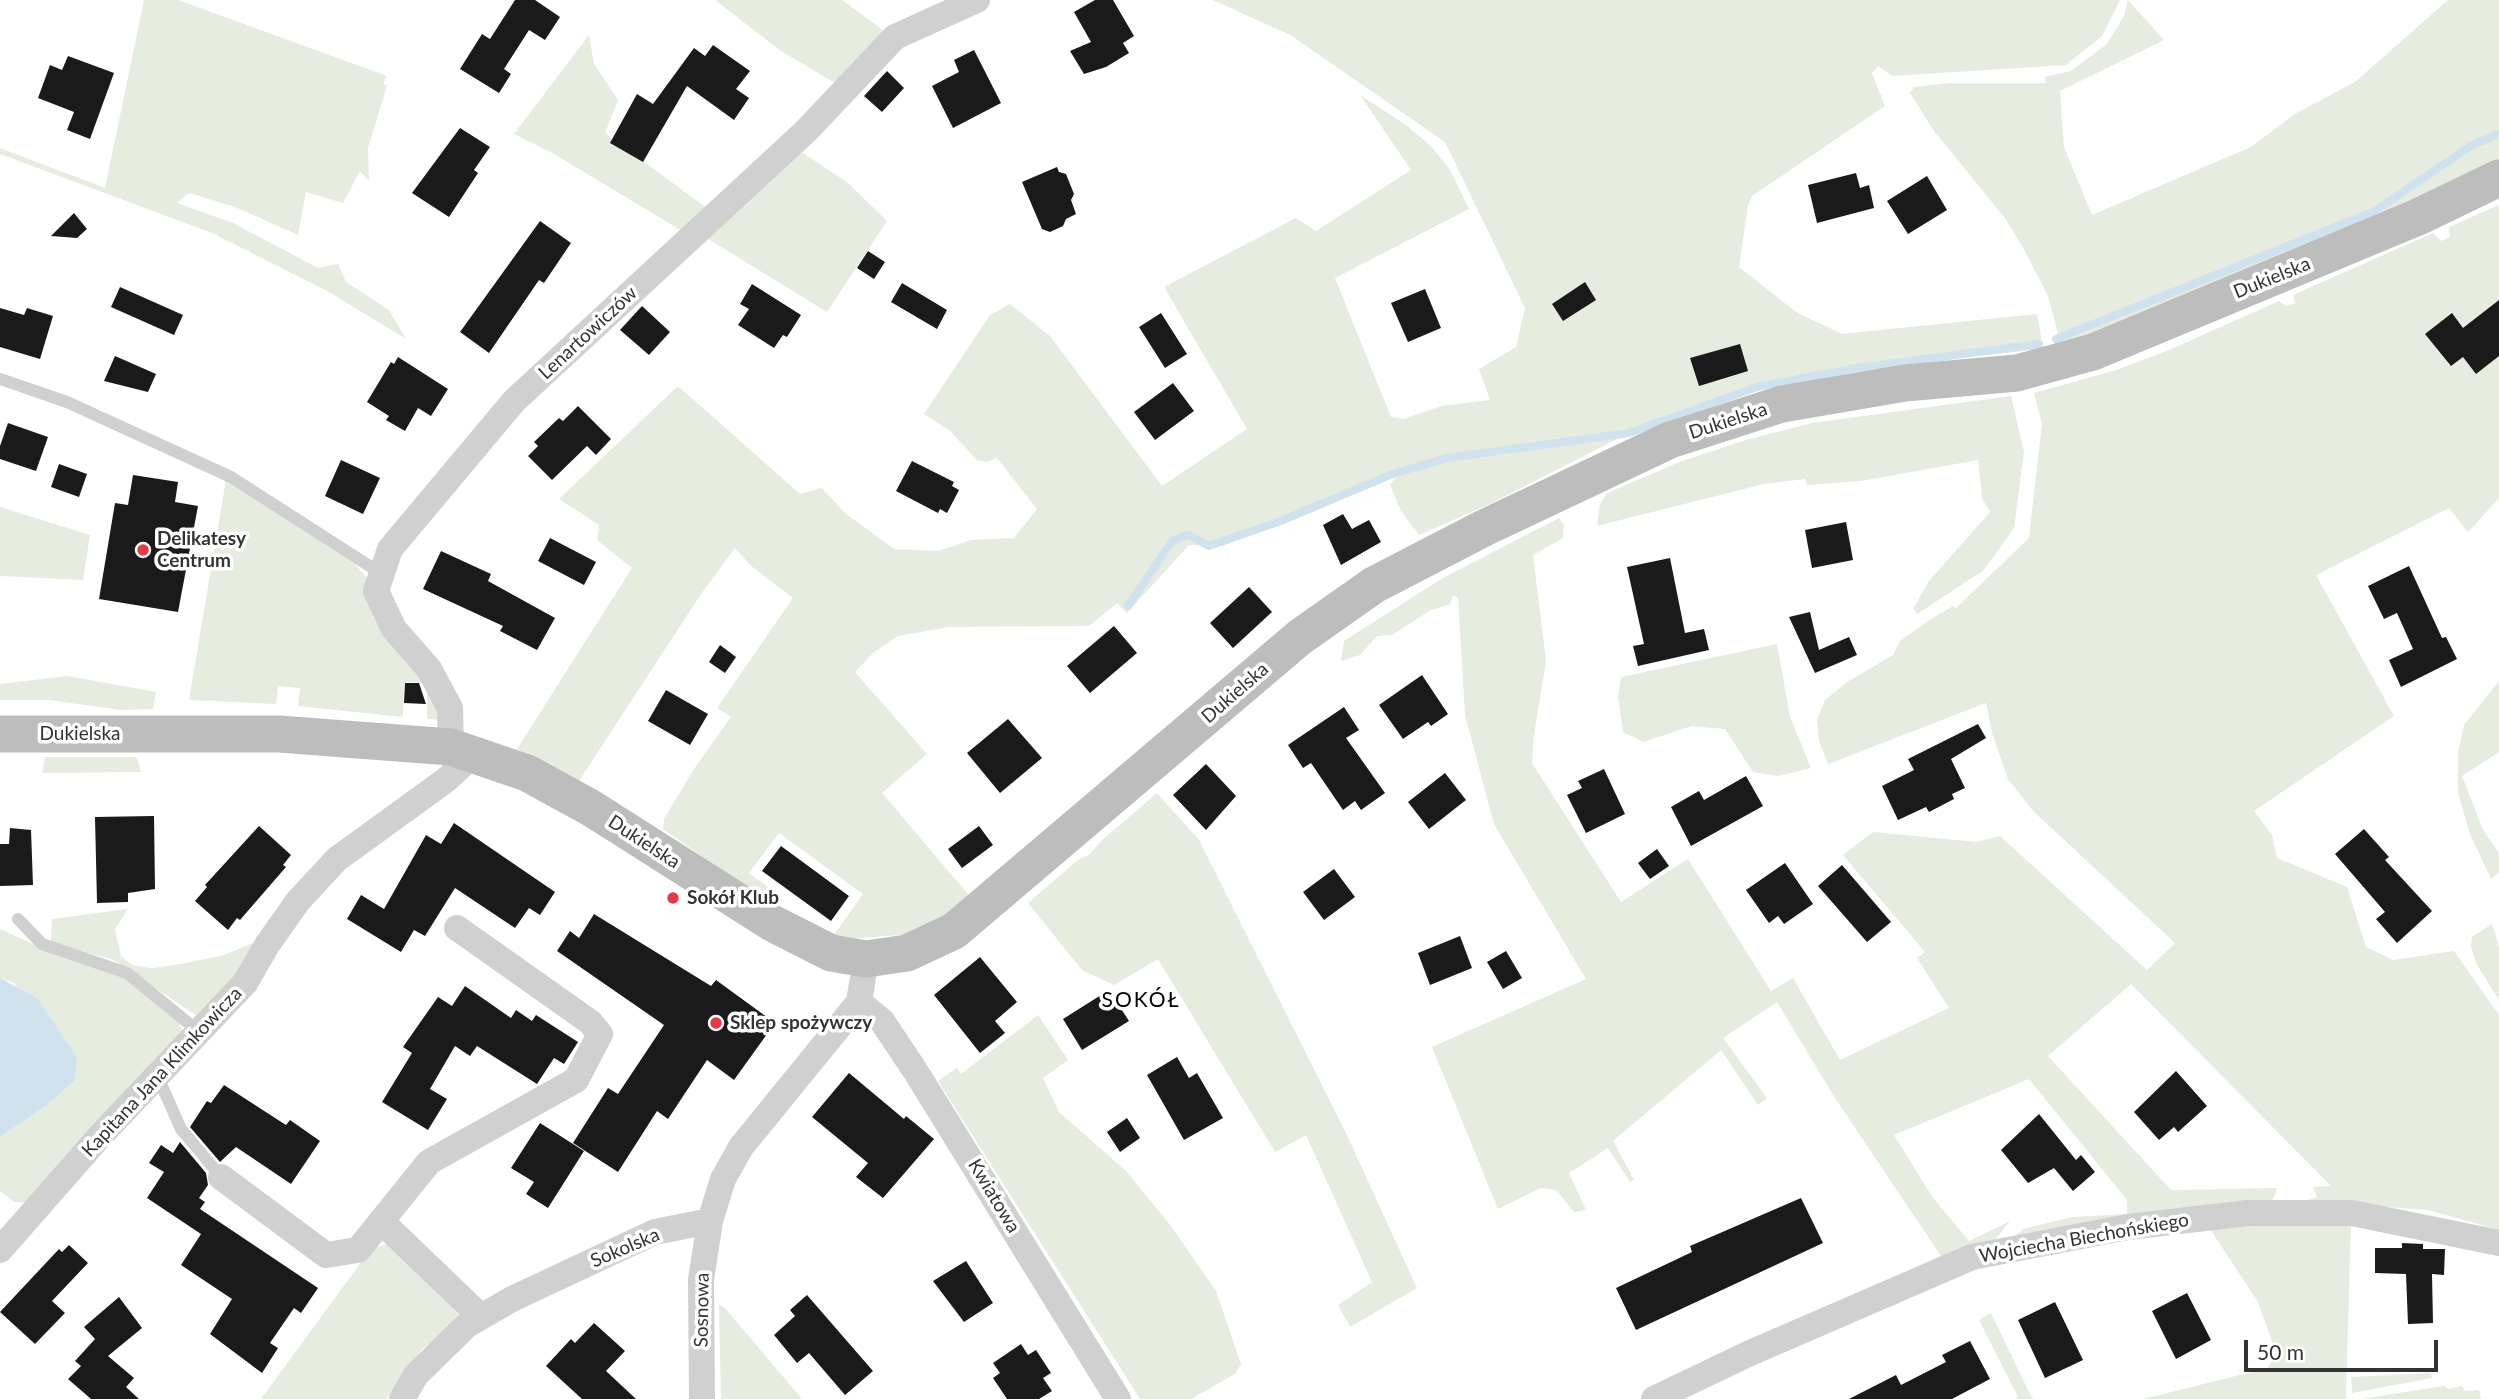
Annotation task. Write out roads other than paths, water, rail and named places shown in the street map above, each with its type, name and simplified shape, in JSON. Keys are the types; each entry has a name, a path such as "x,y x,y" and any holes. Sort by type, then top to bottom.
{"main road":[{"name":"Dukielska","path":"0,734 279,734 463,750 527,773 591,808 772,923 831,953 866,959 907,953 954,931 1300,636 1374,585 1484,528 1670,440 1782,404 1905,383 2017,373 2093,352 2418,217 2499,178"}],"street":[{"name":"Lenartowiczów","path":"463,750 450,708 429,669 394,629 376,592 390,549 514,401 806,131 895,37 977,0"},
{"name":"Kapitana Jana Klimkowicza","path":"0,1250 157,1074 245,982 298,901 337,859 446,780 463,750"},
{"path":"222,1178 326,1255 358,1250 429,1162 576,1080 600,1039 600,1034 590,1022 457,928"},
{"path":"710,1221 723,1180 739,1149 859,1002 866,959"},
{"name":"Kwiatowa","path":"859,1002 881,1021 916,1072 1118,1399"},
{"name":"Wojciecha Biechońskiego","path":"1654,1399 1748,1354 1972,1257 2118,1228 2248,1213 2352,1213 2499,1243"},
{"path":"380,1221 481,1317"},
{"name":"Sokolska","path":"402,1399 416,1375 467,1325 512,1299 655,1231 710,1221"},
{"name":"Sosnowa","path":"702,1399 701,1280 710,1221"}],"lane":[{"path":"0,379 66,402 231,477 382,574"},
{"path":"18,919 43,944 127,973 198,1031"},
{"path":"157,1074 181,1129 222,1178"}],"water":[{"path":"0,978 37,998 77,1058 74,1081 47,1105 0,1137"}],"waterway":[{"path":"2056,339 2375,211 2472,145 2499,134"},
{"path":"1128,606 1173,540 1189,535 1209,546 1281,521 1392,474 1447,458 1629,433 1757,387 1857,368 2039,344"}],"place":[{"name":"Delikatesy Centrum","path":"143,550"},
{"name":"Sokół Klub","path":"673,898"},
{"name":"Sklep spożywczy","path":"716,1023"}],"district":[{"name":"SOKÓŁ","path":"1141,1000"}]}
